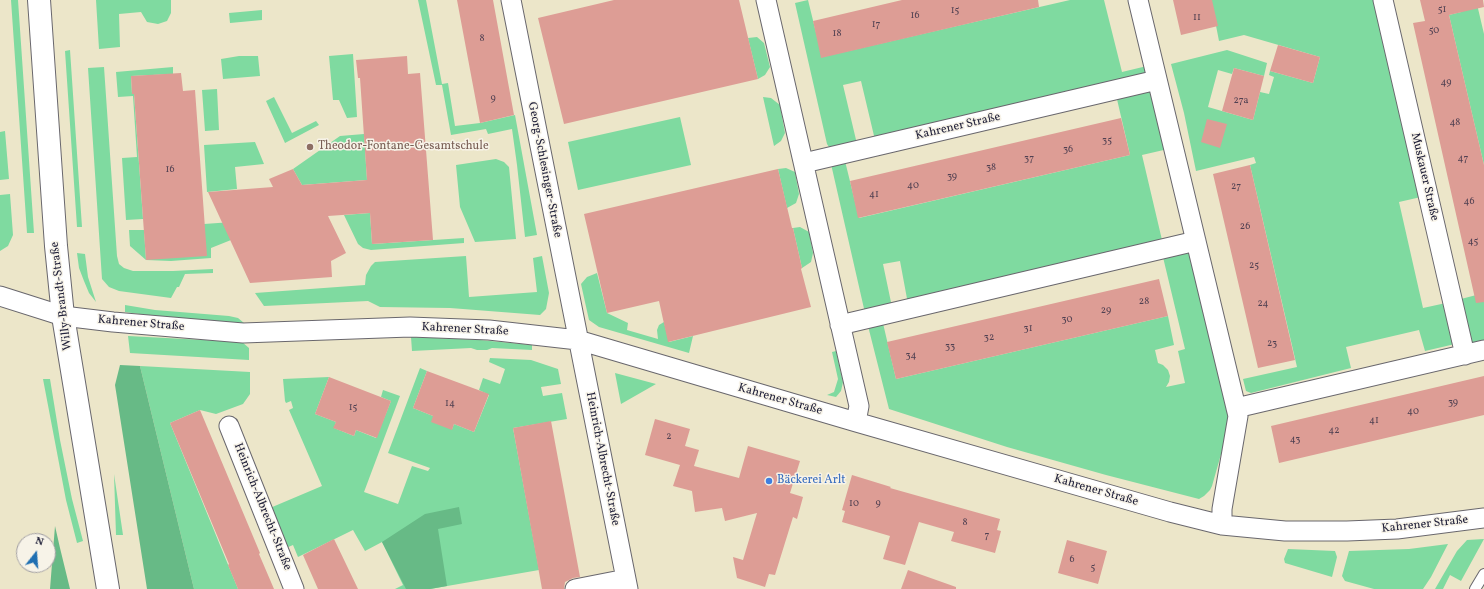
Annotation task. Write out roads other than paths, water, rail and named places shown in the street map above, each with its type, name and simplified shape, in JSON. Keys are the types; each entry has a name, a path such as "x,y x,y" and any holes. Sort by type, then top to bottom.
{"main road":[{"name":"Willy-Brandt-Straße","path":"39,0 56,246 63,316 108,589"}],"street":[{"name":"Georg-Schlesinger-Straße","path":"511,0 578,340"},
{"path":"1138,0 1238,416 1222,509 1222,525"},
{"name":"Muskauer Straße","path":"1383,0 1465,355"},
{"path":"771,1 804,163 859,406 856,422"},
{"name":"Kahrener Straße","path":"804,163 1155,73"},
{"path":"840,325 1196,241"},
{"name":"Kahrener Straße","path":"0,296 63,316 113,322 243,333 410,327 489,330 578,340 856,422 1170,512 1222,525 1284,531 1347,531 1397,529 1484,518"},
{"name":"Heinrich-Albrecht-Straße","path":"575,589 627,584 578,340"},
{"path":"1236,408 1484,350"},
{"name":"Heinrich-Albrecht-Straße","path":"230,426 294,589"}],"lane":[{"path":"1475,589 1484,574"}],"place":[{"name":"Theodor-Fontane-Gesamtschule","path":"310,147"},
{"name":"Bäckerei Arlt","path":"769,481"}]}
